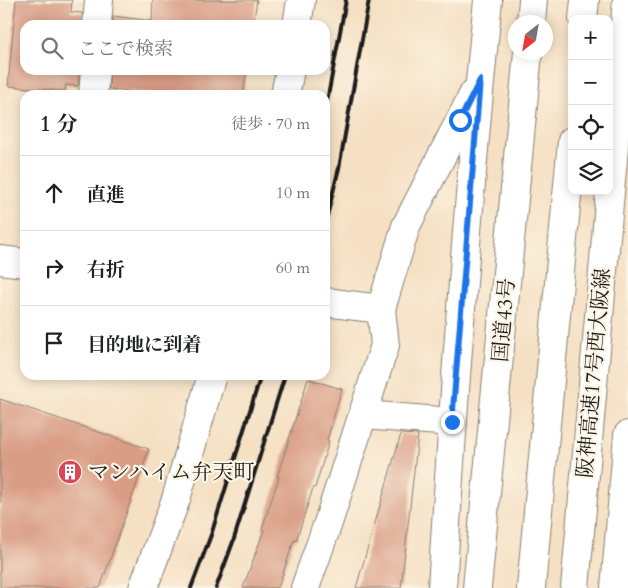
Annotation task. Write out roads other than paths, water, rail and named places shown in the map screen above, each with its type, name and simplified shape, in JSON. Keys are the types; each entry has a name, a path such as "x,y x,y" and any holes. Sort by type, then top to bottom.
{"main road":[{"path":"97,20 99,0"},
{"path":"298,20 301,0"},
{"path":"442,588 452,422 488,0"},
{"path":"532,15 533,0"},
{"path":"583,15 585,0"},
{"name":"阪神高速17号西大阪線","path":"576,578 627,0"},
{"name":"国道43号","path":"478,588 527,60"},
{"path":"93,90 95,75"},
{"path":"286,90 289,75"},
{"path":"305,588 364,415 385,345 380,309 406,226 480,80"},
{"name":"阪神高速17号西大阪線","path":"531,584 571,150"},
{"path":"0,260 20,262"},
{"path":"330,303 380,309"},
{"path":"144,588 176,498 211,380"},
{"path":"364,415 452,422"},
{"path":"615,588 628,435"}],"railway":[{"path":"329,90 346,0"},
{"path":"330,204 339,168 369,0"},
{"path":"191,588 211,535 259,380"},
{"path":"216,588 233,542 283,380"}],"place":[{"name":"マンハイム弁天町","path":"70,472"}]}
